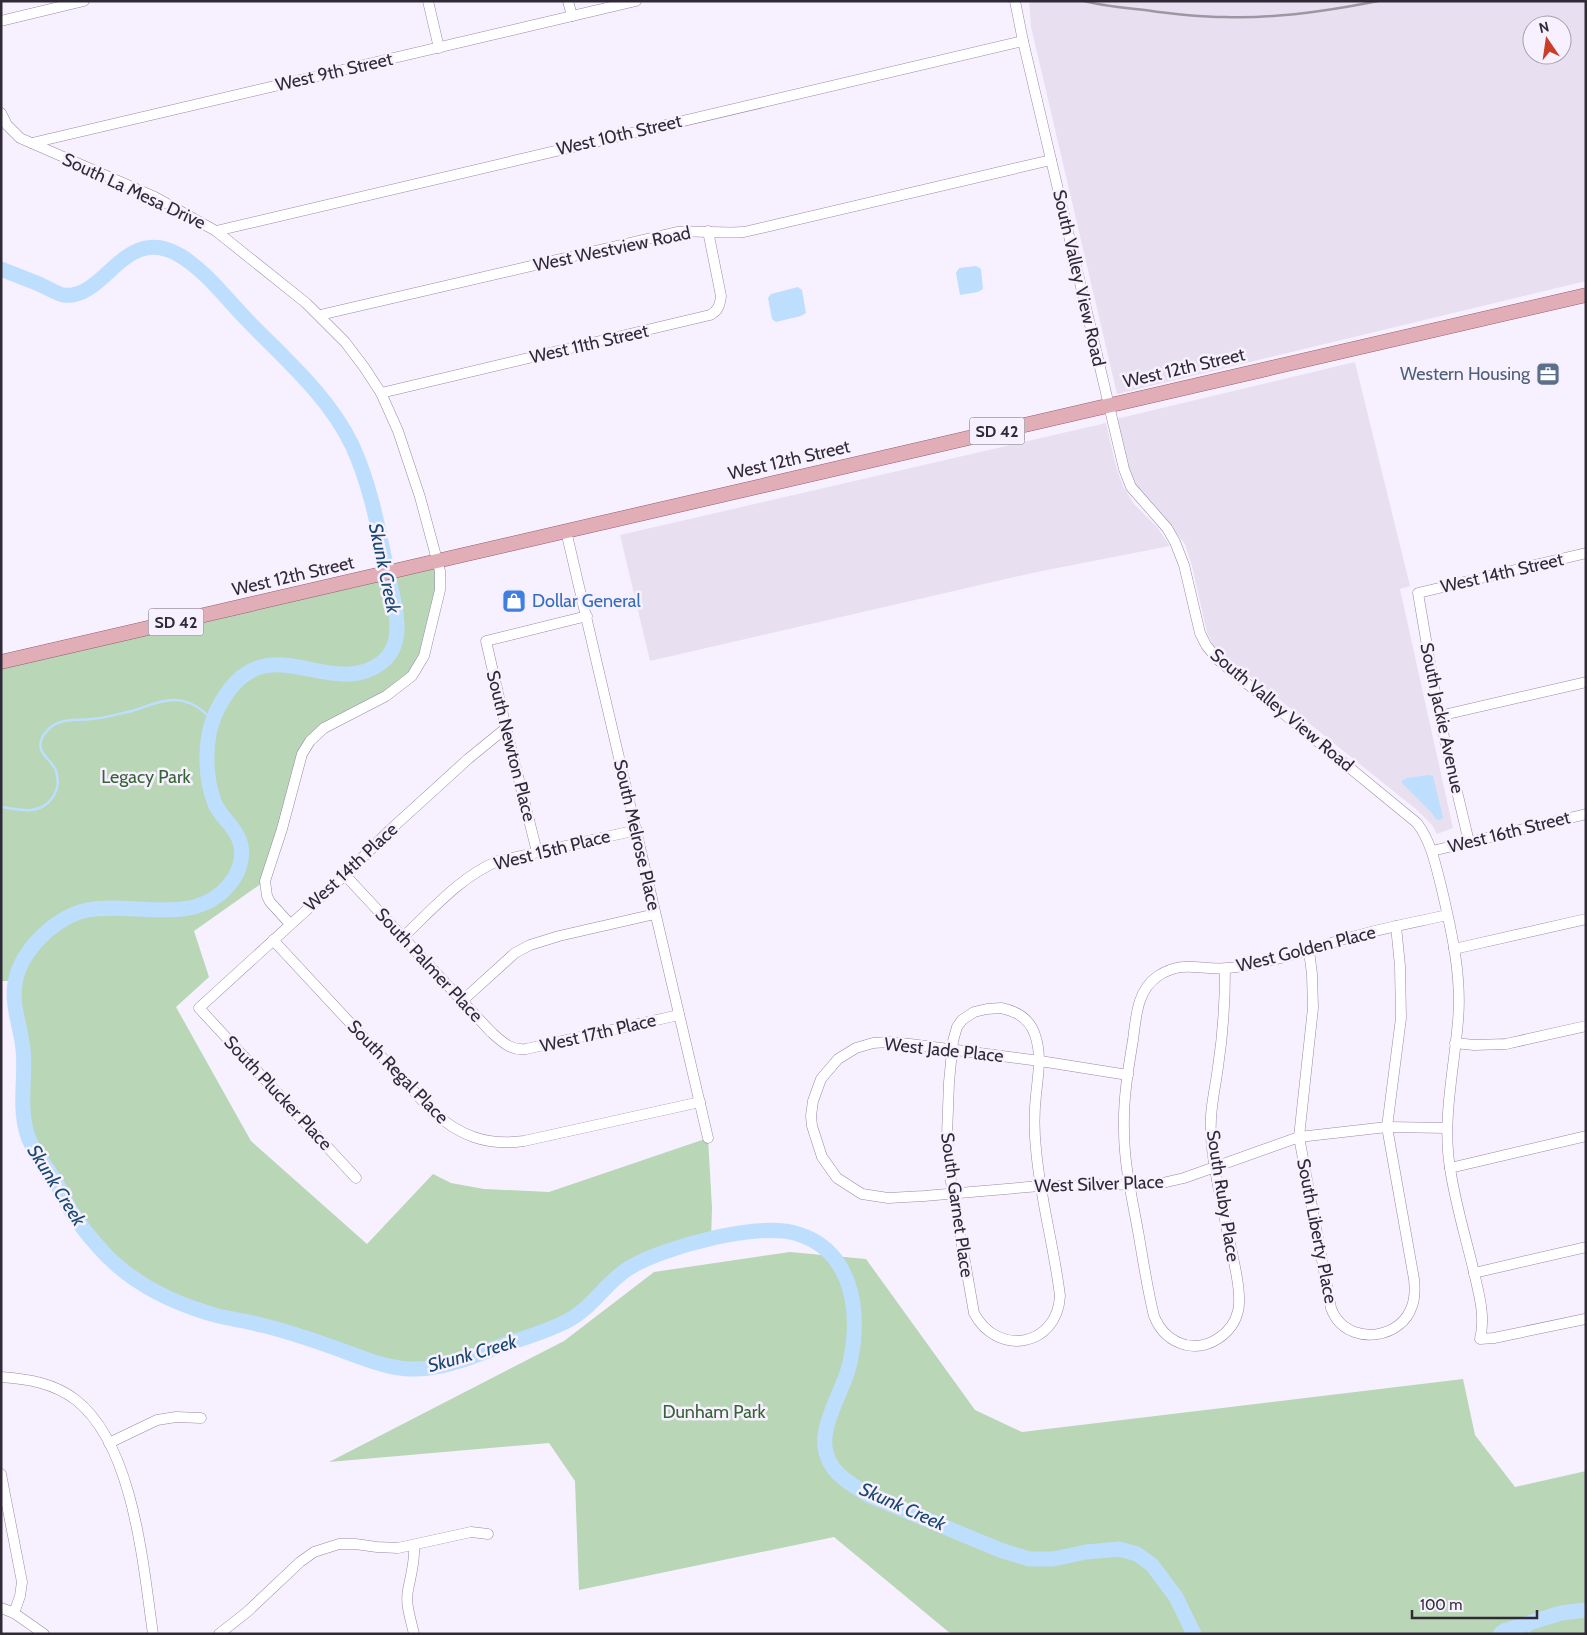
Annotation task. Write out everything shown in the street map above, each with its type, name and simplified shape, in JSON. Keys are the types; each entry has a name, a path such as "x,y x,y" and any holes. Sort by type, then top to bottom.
{"main road":[{"name":"West 12th Street","path":"1,662 1586,295"}],"street":[{"path":"1,20 84,1"},
{"path":"428,1 439,48"},
{"path":"568,1 572,16"},
{"name":"West 9th Street","path":"32,144 636,1"},
{"name":"South Valley View Road","path":"1015,1 1126,476 1131,487 1167,528 1175,542 1184,565 1200,633 1206,645 1217,659 1418,823 1432,851 1448,915 1454,949 1459,1001 1447,1128 1450,1168 1482,1318 1480,1339 1494,1338 1585,1318"},
{"name":"West 10th Street","path":"216,230 1023,41"},
{"name":"South La Mesa Drive","path":"1,114 12,131 20,138 155,197 216,230 271,273 320,315 345,342 364,366 382,394 398,431 437,561 441,578 440,590 424,656 416,671 398,688 386,696 324,728 310,742 302,754 282,829 265,881 267,896 270,902 290,924"},
{"name":"West Westview Road","path":"320,315 677,232 744,232 1051,160"},
{"name":"West 11th Street","path":"382,394 710,315 714,313 720,304 721,296 708,231"},
{"name":"South Melrose Place","path":"566,531 708,1138"},
{"name":"West 14th Street","path":"1418,593 1586,553"},
{"name":"South Jackie Avenue","path":"1418,593 1438,716 1469,842"},
{"name":"South Newton Place","path":"537,852 486,641 587,616"},
{"path":"1438,716 1586,682"},
{"name":"West 14th Place","path":"199,1008 345,875 390,830 468,759 506,728"},
{"name":"West 16th Street","path":"1432,851 1586,814"},
{"name":"West 15th Place","path":"402,937 480,869 498,861 637,830"},
{"name":"South Palmer Place","path":"345,875 492,1032 516,1050"},
{"path":"462,1001 515,953 530,945 559,936 655,914"},
{"name":"West Golden Place","path":"1128,1075 1137,1014 1143,993 1152,980 1171,968 1186,966 1226,969 1270,961 1354,936 1448,915"},
{"path":"1454,949 1586,919"},
{"name":"South Liberty Place","path":"1309,950 1313,1008 1299,1137 1331,1308 1336,1318 1350,1330 1366,1335 1377,1335 1394,1328 1402,1322 1410,1312 1414,1298 1414,1279 1387,1128 1401,1018 1400,966 1396,926"},
{"name":"South Regal Place","path":"273,940 432,1111 451,1127 467,1135 498,1143 524,1142 700,1102"},
{"name":"South Ruby Place","path":"1130,1184 1154,1316 1163,1332 1176,1342 1190,1346 1214,1342 1227,1332 1236,1318 1239,1304 1237,1279 1211,1136 1211,1119 1224,1018 1226,969"},
{"name":"South Plucker Place","path":"199,1008 356,1178"},
{"name":"South Garnet Place","path":"1040,1061 1035,1033 1028,1023 1014,1012 1001,1008 980,1010 962,1020 954,1033 946,1118 952,1193 974,1313 982,1327 989,1333 1008,1341 1022,1341 1041,1334 1051,1324 1059,1303 1059,1286 1040,1186"},
{"name":"West 17th Place","path":"516,1050 679,1015"},
{"path":"1455,1043 1474,1045 1506,1044 1586,1026"},
{"name":"West Jade Place","path":"812,1126 812,1108 818,1086 838,1059 864,1045 881,1042 1040,1061 1128,1075"},
{"path":"1040,1061 1035,1122 1040,1186"},
{"path":"1128,1075 1124,1130 1130,1184"},
{"name":"West Silver Place","path":"812,1126 825,1163 837,1178 868,1195 888,1198 1040,1186 1144,1185 1172,1181 1299,1137 1387,1128 1447,1128"},
{"path":"1450,1168 1586,1136"},
{"path":"1474,1274 1586,1248"},
{"path":"1,1377 39,1382 65,1393 88,1412 109,1443 126,1480 134,1515 152,1634"},
{"path":"109,1443 157,1420 176,1416 201,1418"},
{"path":"1,1474 22,1582 20,1596 14,1613"},
{"path":"219,1634 247,1612 300,1562 314,1552 338,1544 398,1548 471,1532 488,1534"},
{"path":"414,1546 414,1567 408,1590 408,1602 414,1634"},
{"path":"1,1608 14,1613 44,1634"}],"shaded area":[{"path":"1029,1 1586,1 1586,281 1117,394 1031,27"},
{"path":"1355,362 1410,586 1400,589 1453,828 1437,834 1432,825 1417,810 1215,648 1207,633 1192,566 1185,544 1130,478 1116,419"},
{"path":"1106,423 1117,470 1123,486 1134,504 1157,527 1170,546 1037,572 650,661 620,535"}],"green space":[{"name":"Legacy Park","path":"437,561 440,590 424,656 412,676 315,736 297,768 265,881 194,931 209,977 176,1007 251,1141 367,1244 433,1174 451,1183 484,1189 549,1192 708,1138 712,1208 711,1240 658,1253 625,1270 603,1289 587,1310 562,1324 465,1359 431,1368 400,1369 371,1362 266,1326 213,1315 164,1298 136,1281 100,1249 72,1212 53,1177 28,1139 22,1095 24,1059 15,981 1,981 1,662"},
{"name":"Dunham Park","path":"790,1252 866,1259 975,1410 1022,1432 1463,1379 1475,1435 1515,1487 1586,1471 1586,1634 951,1634 834,1537 579,1590 575,1481 549,1443 329,1462 564,1341 654,1272"}],"water":[{"path":"976,266 981,269 983,289 978,292 960,295 956,273 959,268"},
{"path":"798,287 802,290 806,313 776,322 772,319 768,298 771,294"},
{"path":"1433,776 1443,818 1440,820 1436,819 1402,783 1407,778"}],"waterway":[{"name":"Skunk Creek","path":"1,269 63,295 78,294 92,287 130,255 145,248 161,248 181,256 200,270 306,380 342,427 359,461 369,493 396,610 397,634 394,645 389,655 381,663 360,673 339,674 296,666 274,665 254,669 234,684 216,712 209,733 207,757 211,793 220,813 236,832 242,850 239,869 228,886 214,898 198,906 162,910 105,908 74,914 46,932 32,947 21,964 16,976 14,999 23,1049 23,1110 26,1130 33,1148 55,1180 71,1211 93,1240 107,1256 133,1278 176,1302 214,1315 255,1323 290,1333 382,1364 405,1369 417,1369 458,1361 538,1334 561,1324 578,1315 613,1280 629,1268 664,1252 712,1238 737,1234 760,1231 781,1231 798,1234 817,1243 832,1256 843,1272 850,1290 854,1310 852,1351 848,1370 826,1428 825,1447 830,1463 835,1470 853,1486 868,1495 1000,1550 1029,1559 1053,1559 1086,1552 1119,1549 1137,1554 1152,1565 1176,1597 1194,1634"},
{"path":"1,807 31,810 44,806 53,796 57,784 56,771 42,752 40,744 45,734 56,724 107,717 168,700 185,701 204,712 212,720"},
{"name":"Skunk Creek","path":"1500,1634 1504,1631 1561,1613 1586,1610"},
{"path":"1528,1634 1535,1621"}],"railway":[{"path":"1084,1 1114,7 1215,17 1263,17 1340,8 1378,1"}],"place":[{"name":"Western Housing","path":"1548,374"},
{"name":"Dollar General","path":"514,601"}]}
